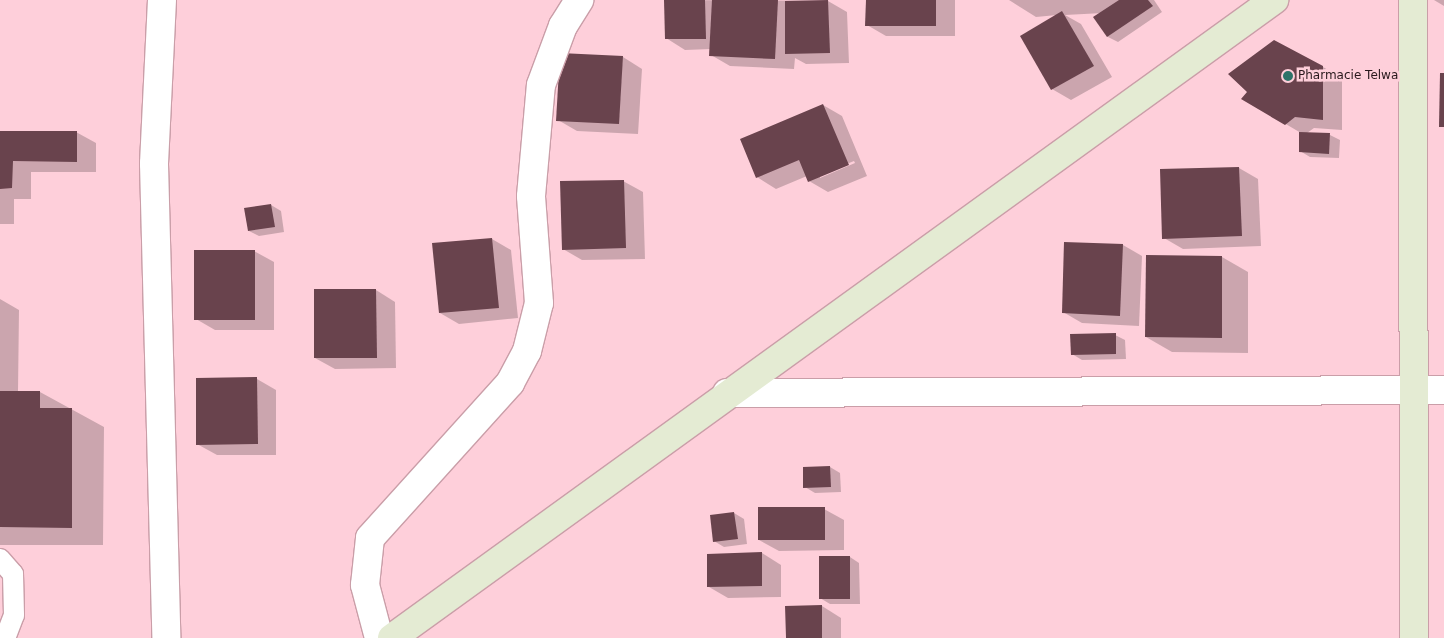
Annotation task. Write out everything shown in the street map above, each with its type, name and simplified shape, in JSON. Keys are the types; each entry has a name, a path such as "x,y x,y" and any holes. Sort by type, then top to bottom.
{"main road":[{"path":"392,638 727,393 1274,0"},
{"path":"1413,0 1414,638"}],"street":[{"path":"162,0 154,164 166,638"},
{"path":"379,638 365,586 370,538 510,383 527,351 539,303 531,196 541,86 563,26 579,0"},
{"path":"727,393 1444,390"}],"lane":[{"path":"0,559 13,574 14,615 5,638"}],"building":[{"path":"664,0 705,0 706,39 665,39"},
{"path":"712,0 778,0 775,59 709,56"},
{"path":"828,0 830,53 785,54 785,1"},
{"path":"866,0 936,0 936,26 865,26"},
{"path":"1119,0 1148,0 1153,6 1107,37 1093,17"},
{"path":"1062,11 1094,66 1051,90 1020,36"},
{"path":"1274,40 1323,66 1323,120 1295,117 1285,125 1241,99 1247,92 1228,74"},
{"path":"560,53 623,56 619,124 556,121"},
{"path":"1440,73 1444,73 1444,127 1439,127"},
{"path":"823,104 849,165 808,182 799,160 756,178 740,139"},
{"path":"0,131 77,131 77,162 13,161 12,188 0,189"},
{"path":"1299,132 1330,133 1329,154 1299,152"},
{"path":"1239,167 1242,236 1162,239 1160,169"},
{"path":"624,180 626,248 562,250 560,181"},
{"path":"271,204 275,227 248,231 244,208"},
{"path":"492,238 499,308 439,313 432,243"},
{"path":"1064,242 1123,244 1120,316 1062,313"},
{"path":"194,250 255,250 255,320 194,320"},
{"path":"1146,255 1222,256 1222,338 1145,337"},
{"path":"314,289 376,289 377,358 314,358"},
{"path":"1116,333 1116,354 1071,355 1070,334"},
{"path":"257,377 258,444 196,445 196,378"},
{"path":"0,391 40,391 40,408 72,408 72,528 0,527"},
{"path":"830,466 831,487 803,488 803,467"},
{"path":"758,507 825,507 825,540 758,540"},
{"path":"734,512 738,539 713,542 710,515"},
{"path":"762,552 762,586 707,587 707,554"},
{"path":"819,556 850,556 850,599 819,599"},
{"path":"822,605 822,638 786,638 785,606"}],"place":[{"name":"Pharmacie Telwa","path":"1288,76"}]}
